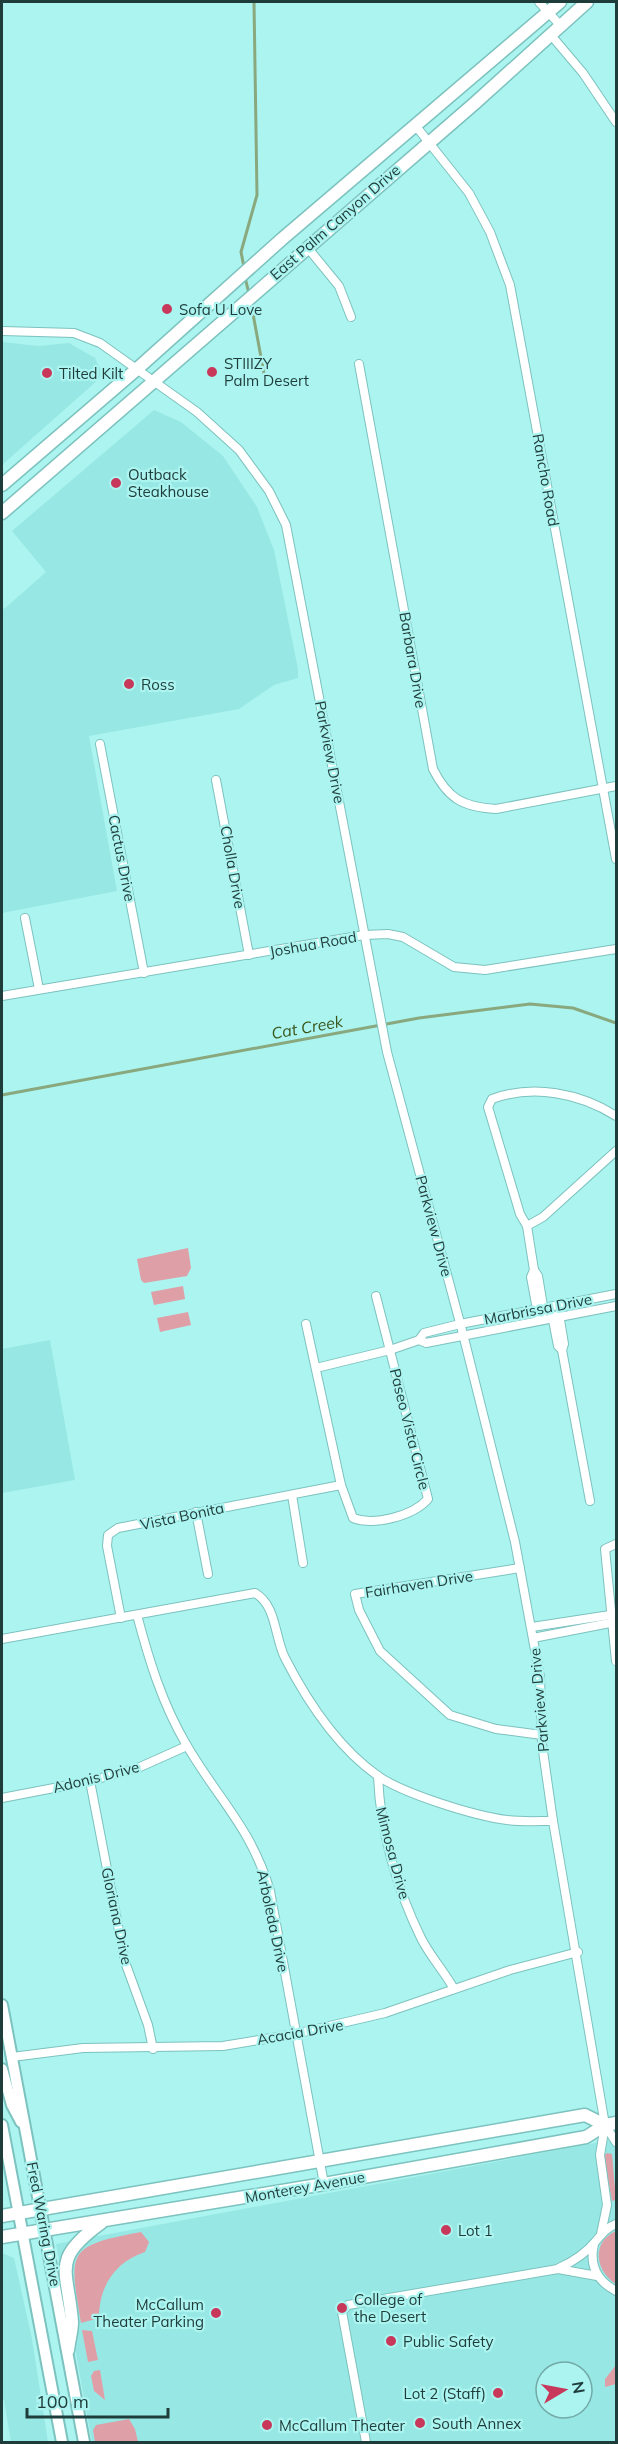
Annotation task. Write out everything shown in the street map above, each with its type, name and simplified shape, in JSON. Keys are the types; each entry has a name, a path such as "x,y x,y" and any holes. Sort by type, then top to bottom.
{"main road":[{"name":"East Palm Canyon Drive","path":"2,485 137,369 282,239 560,2"},
{"name":"East Palm Canyon Drive","path":"2,513 587,2"},
{"name":"Fred Waring Drive","path":"2,2006 7,2055 25,2127 46,2230 84,2442"},
{"path":"2,2068 12,2105 25,2127"},
{"name":"Monterey Avenue","path":"2,2216 585,2115 611,2124"},
{"name":"Monterey Avenue","path":"2,2238 586,2137 611,2124"},
{"name":"Fred Waring Drive","path":"2,2125 62,2442"},
{"path":"68,2350 72,2324 65,2264 76,2243 105,2221"}],"street":[{"path":"539,2 560,25"},
{"path":"550,34 583,73 616,122"},
{"name":"Rancho Road","path":"415,125 463,184 490,232 510,285 616,859"},
{"path":"308,247 339,286 351,317"},
{"name":"Parkview Drive","path":"2,331 74,333 100,343 197,412 239,450 269,491 286,525 375,999 387,1052 463,1334 520,1568 540,1677 542,1735 553,1821 611,2124"},
{"name":"Barbara Drive","path":"359,364 433,769 442,787 457,801 477,808 496,809 616,786"},
{"name":"Cactus Drive","path":"100,744 144,973"},
{"name":"Cholla Drive","path":"216,780 249,955"},
{"path":"25,918 39,989"},
{"name":"Joshua Road","path":"2,996 364,935 388,934 403,937 454,967 471,970 485,970 616,949"},
{"path":"590,1501 562,1350 558,1346 558,1333 549,1319 547,1308 537,1290 538,1275 534,1270 527,1226 520,1214 488,1107 492,1099 505,1094 555,1093 579,1097 616,1116"},
{"path":"527,1226 543,1217 616,1151"},
{"name":"Marbrissa Drive","path":"616,1294 460,1324 424,1333 419,1340 426,1343 616,1306"},
{"name":"Paseo Vista Circle","path":"306,1324 340,1485 353,1518 364,1522 405,1514 422,1506 428,1499 376,1296"},
{"path":"604,1296 606,1308"},
{"path":"547,1308 549,1319"},
{"path":"315,1368 390,1350 419,1340"},
{"name":"Vista Bonita","path":"121,1618 107,1546 108,1535 118,1528 340,1485"},
{"path":"292,1495 303,1563"},
{"path":"196,1512 208,1574"},
{"path":"616,1544 605,1549 610,1619 616,1661"},
{"name":"Fairhaven Drive","path":"520,1568 355,1594 359,1610 380,1651 450,1715 496,1729 542,1735"},
{"path":"2,1639 255,1593 264,1599 270,1608 284,1655 304,1694 347,1748 378,1776 449,1807 508,1821 553,1821"},
{"name":"Arboleda Drive","path":"137,1615 156,1683 187,1746 241,1823 263,1867 270,1891 324,2184"},
{"path":"531,1628 610,1619"},
{"path":"533,1638 610,1619"},
{"name":"Adonis Drive","path":"2,1798 90,1781 140,1767 187,1746"},
{"name":"Mimosa Drive","path":"378,1776 379,1802 402,1895 422,1940 454,1989"},
{"name":"Gloriana Drive","path":"90,1781 125,1962 148,2025 153,2049"},
{"name":"Acacia Drive","path":"7,2055 83,2048 153,2049 223,2046 295,2034 344,2025 578,1952"},
{"path":"611,2124 616,2142"},
{"path":"366,2442 342,2312 348,2305 558,2269 571,2262 595,2243 601,2234 607,2205 600,2155 611,2124"},
{"path":"601,2234 616,2224"},
{"path":"595,2243 592,2265 597,2276 605,2285 616,2291"},
{"path":"558,2269 597,2276"}],"shaded area":[{"path":"2,342 38,346 69,343 95,358 102,372 99,379 2,465"},
{"path":"154,410 181,422 223,456 257,507 274,550 298,678 274,685 239,709 89,736 117,891 2,913 2,606 4,609 46,572 12,531"},
{"path":"188,1248 191,1268 187,1276 144,1283 141,1280 137,1259"},
{"path":"183,1286 185,1299 154,1305 151,1292"},
{"path":"188,1312 191,1325 160,1332 157,1318"},
{"path":"50,1340 75,1480 2,1493 2,1349"},
{"name":"College of the Desert","path":"616,2139 616,2442 92,2442 56,2244"},
{"path":"607,2153 612,2154 616,2200 612,2201 604,2156"},
{"path":"616,2231 616,2284 604,2272 600,2264 599,2249 602,2242"},
{"path":"141,2232 149,2242 145,2252 125,2262 111,2277 102,2296 99,2318 81,2323 75,2280 78,2256 86,2248 98,2242"},
{"path":"2,2253 14,2258 32,2339 48,2442 11,2442 4,2400 2,2400"},
{"path":"82,2330 92,2331 98,2360 88,2362"},
{"path":"616,2365 616,2384 605,2387 605,2379"},
{"path":"100,2370 105,2400 94,2391 91,2376 94,2371"},
{"path":"129,2419 135,2429 138,2442 95,2442 93,2430 96,2425"}],"waterway":[{"path":"244,267 241,252 257,195 254,2"},
{"path":"245,277 249,294"},
{"path":"251,303 265,379"},
{"name":"Cat Creek","path":"2,1095 419,1018 530,1004 573,1008 616,1023"}],"place":[{"name":"Sofa U Love","path":"167,309"},
{"name":"STIIIZY Palm Desert","path":"212,372"},
{"name":"Tilted Kilt","path":"47,373"},
{"name":"Outback Steakhouse","path":"116,483"},
{"name":"Ross","path":"129,684"},
{"name":"Lot 1","path":"446,2230"},
{"name":"College of the Desert","path":"342,2308"},
{"name":"McCallum Theater Parking","path":"216,2313"},
{"name":"Public Safety","path":"391,2341"},
{"name":"Lot 2 (Staff)","path":"498,2393"},
{"name":"South Annex","path":"420,2423"},
{"name":"McCallum Theater","path":"267,2425"}]}
